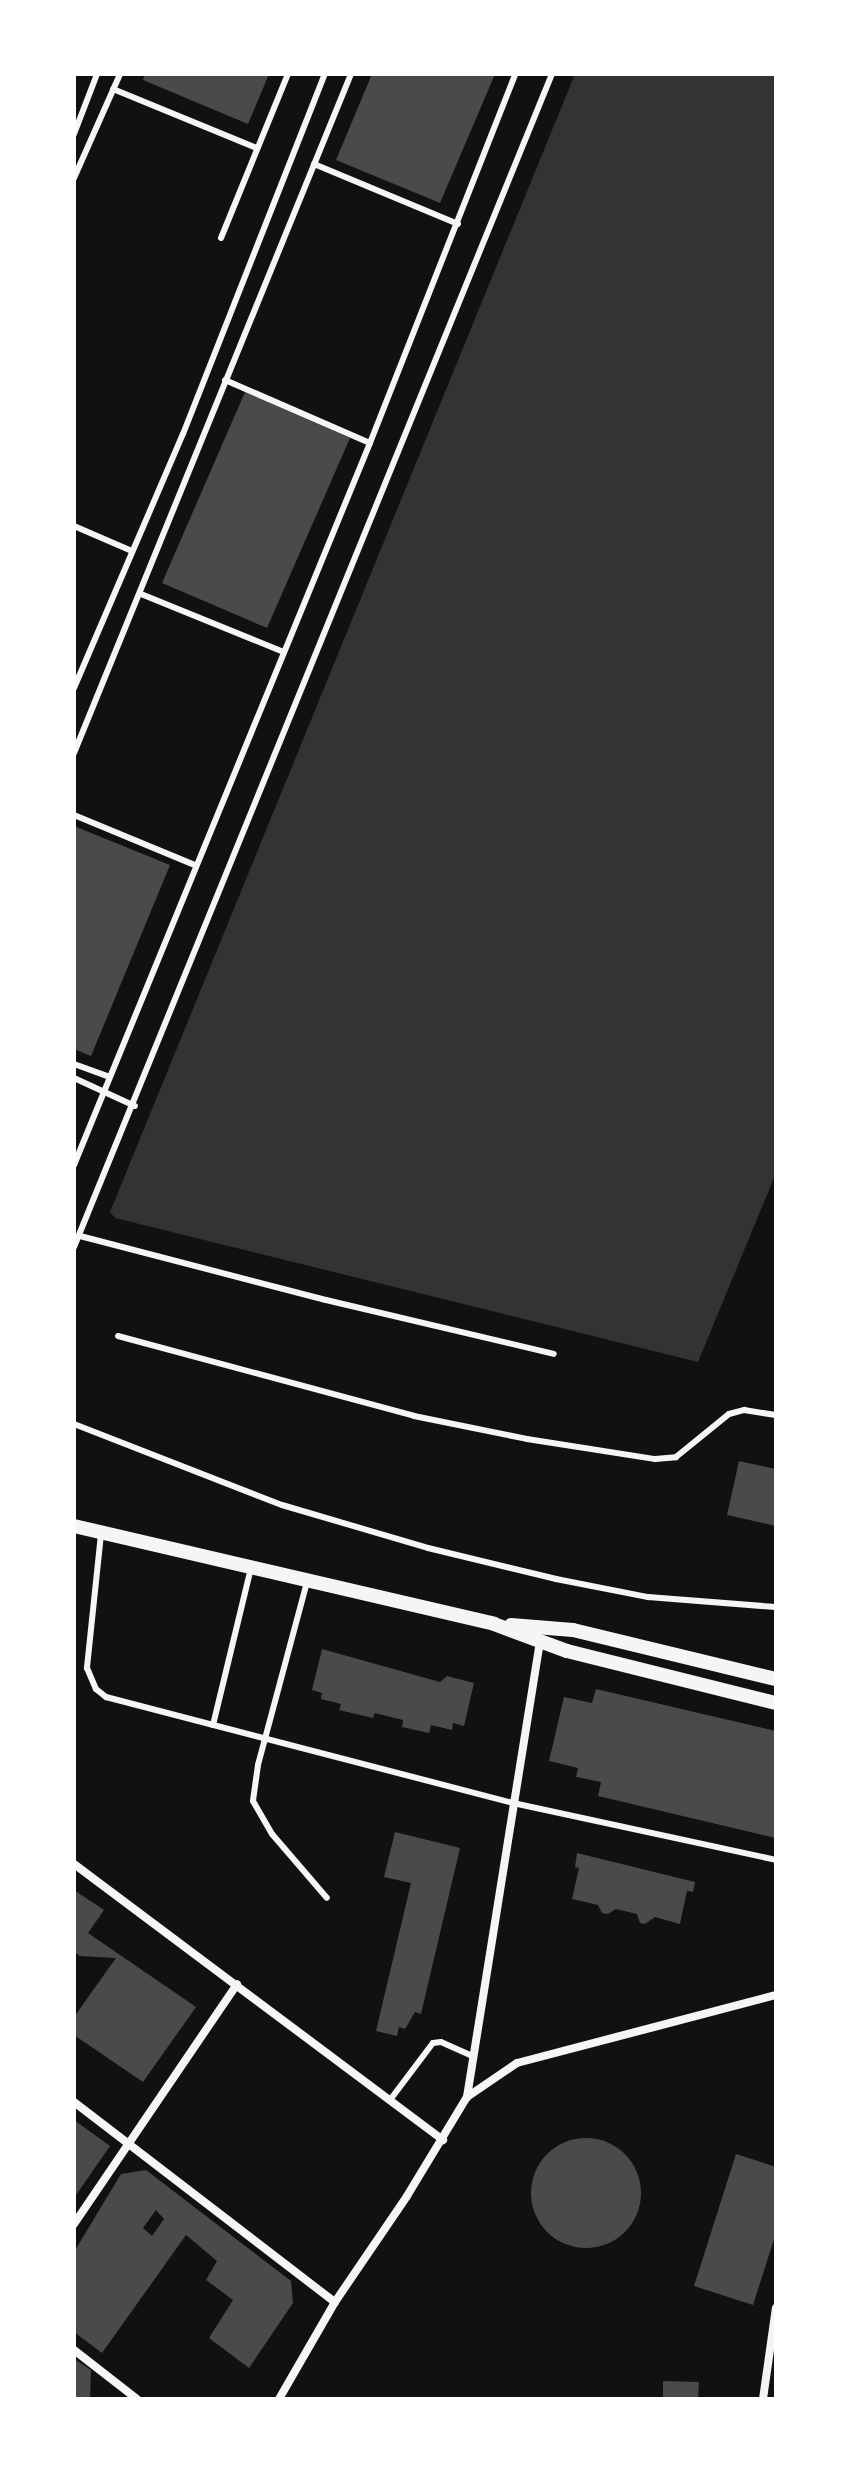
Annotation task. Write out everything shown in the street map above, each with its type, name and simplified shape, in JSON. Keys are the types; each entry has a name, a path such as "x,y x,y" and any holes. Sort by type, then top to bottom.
{"street":[{"path":"74,1526 494,1624 542,1634 573,1630 776,1679"},
{"path":"542,1634 567,1651 776,1703"},
{"path":"279,2399 335,2302 443,2140 467,2097 542,1634"},
{"path":"74,1864 443,2140"},
{"path":"74,2224 237,1984"},
{"path":"467,2097 517,2063 776,1995"},
{"path":"74,2102 335,2302"},
{"path":"763,2399 776,2308"},
{"path":"74,2350 137,2399"}],"lane":[{"path":"74,134 97,74"},
{"path":"74,178 120,74"},
{"path":"221,238 288,74"},
{"path":"74,688 183,434 325,74"},
{"path":"74,753 351,74"},
{"path":"74,1165 370,443 515,74"},
{"path":"74,1247 135,1106 552,74"},
{"path":"113,89 257,148"},
{"path":"314,164 458,224"},
{"path":"225,380 370,443"},
{"path":"74,526 132,551"},
{"path":"141,594 284,652"},
{"path":"74,815 195,865"},
{"path":"74,1064 109,1077"},
{"path":"74,1078 135,1106"},
{"path":"80,1236 326,1300 554,1354"},
{"path":"118,1336 414,1416 527,1439 655,1459 676,1457 729,1414 744,1410 776,1415"},
{"path":"74,1424 282,1505 428,1548 556,1579 648,1597 776,1607"},
{"path":"101,1533 87,1668 96,1689 106,1697 513,1803 776,1860"},
{"path":"213,1725 251,1568"},
{"path":"307,1582 253,1785 253,1801 272,1834 327,1898"},
{"path":"390,2100 433,2043 441,2042 473,2056"}],"shaded area":[{"path":"575,74 776,74 776,1173 698,1362 115,1218 110,1212"}],"building":[{"path":"145,74 269,74 248,124 143,80"},
{"path":"372,74 495,74 440,203 336,160"},
{"path":"245,392 350,438 267,628 162,583"},
{"path":"74,826 170,865 91,1056 74,1049"},
{"path":"739,1461 776,1469 776,1526 727,1515"},
{"path":"322,1649 440,1682 447,1676 474,1683 464,1726 453,1723 452,1730 431,1725 429,1733 402,1727 403,1720 375,1713 373,1718 339,1710 341,1704 321,1699 322,1693 312,1690"},
{"path":"596,1689 776,1731 776,1838 598,1796 601,1782 576,1777 578,1768 549,1761 564,1697 592,1703"},
{"path":"395,1832 460,1848 421,2014 415,2012 405,2029 399,2027 397,2036 376,2031 411,1883 384,1877"},
{"path":"577,1853 695,1882 693,1892 687,1891 680,1924 655,1917 645,1924 640,1923 637,1914 616,1909 608,1914 602,1913 598,1905 572,1899 579,1868 575,1867"},
{"path":"74,1890 104,1910 88,1933 196,2007 143,2082 74,2035 74,2017 116,1958 80,1956 74,1952"},
{"path":"74,2120 110,2146 74,2198"},
{"path":"586,2138 607,2142 625,2154 637,2172 641,2193 637,2214 625,2232 607,2244 586,2248 565,2244 547,2232 535,2214 531,2193 535,2172 547,2154 565,2142"},
{"path":"736,2154 776,2167 776,2233 753,2305 694,2286"},
{"path":"146,2170 291,2281 293,2303 249,2368 209,2338 233,2300 206,2280 217,2261 186,2235 102,2353 74,2332 74,2252 121,2174","holes":["156,2210 164,2219 152,2236 143,2228"]},
{"path":"74,2359 91,2370 90,2399 74,2399"},
{"path":"663,2381 699,2382 698,2399 663,2399"}]}
